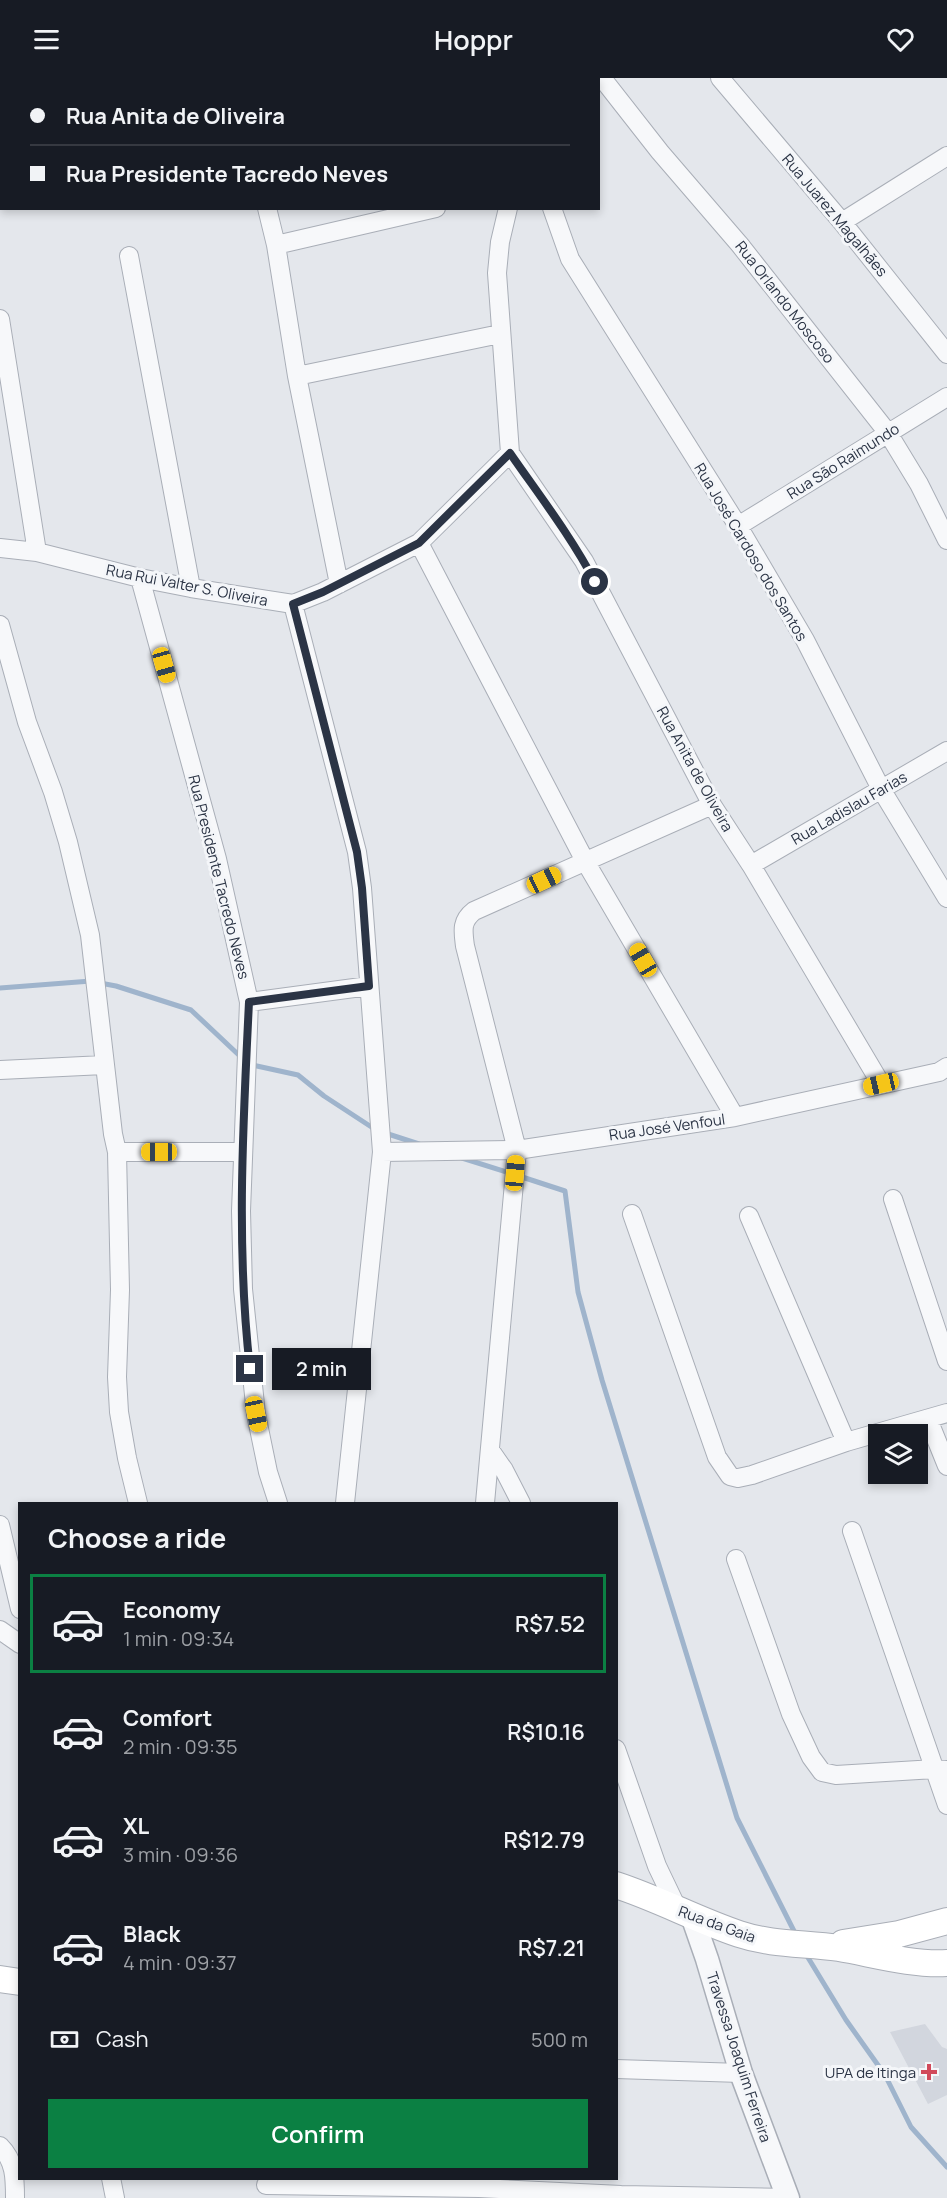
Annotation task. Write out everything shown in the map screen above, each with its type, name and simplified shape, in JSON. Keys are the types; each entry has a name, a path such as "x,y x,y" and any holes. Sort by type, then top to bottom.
{"main road":[{"name":"Rua da Gaia","path":"618,1886 757,1939 779,1944 822,1946"},
{"path":"822,1946 900,1934 947,1921"},
{"path":"898,1959 891,1947 893,1940 900,1934"},
{"path":"822,1946 898,1959 947,1963"},
{"path":"0,1980 18,1982"}],"street":[{"name":"Rua Orlando Moscoso","path":"602,78 660,152 740,245 888,434 919,484 947,540"},
{"name":"Rua Juarez Magalhães","path":"720,78 945,346"},
{"path":"842,222 947,156"},
{"path":"267,210 276,245 297,376 339,584"},
{"path":"276,245 427,210"},
{"path":"345,1502 382,1152 362,888 357,852 293,604 339,584 419,543 510,453 497,273 500,242 508,210"},
{"name":"Rua José Cardoso dos Santos","path":"553,210 570,259 738,526 805,640 881,789 947,898"},
{"path":"129,256 191,588"},
{"path":"0,319 37,552"},
{"path":"297,376 501,334"},
{"name":"Rua São Raimundo","path":"738,526 947,397"},
{"name":"Rua Anita de Oliveira","path":"510,453 584,561 712,804 752,865 881,1084"},
{"path":"419,543 585,861 735,1117"},
{"name":"Rua Rui Valter S. Oliveira","path":"0,548 37,552 140,578 191,588 293,604"},
{"name":"Rua Presidente Tacredo Neves","path":"140,578 218,859 249,1002 241,1210 243,1289 256,1414 268,1472 278,1502"},
{"path":"0,625 27,722 53,792 68,842 90,935 117,1152 120,1290 117,1377 119,1412 138,1502"},
{"name":"Rua Ladislau Farias","path":"752,865 947,751"},
{"path":"485,1502 517,1150 465,946 463,923 474,911 712,804"},
{"path":"249,1002 369,986"},
{"path":"0,1070 105,1065"},
{"name":"Rua José Venfoul","path":"382,1152 517,1150 735,1117 881,1084 944,1075"},
{"path":"117,1152 243,1152"},
{"path":"893,1199 947,1361"},
{"path":"632,1214 717,1457 730,1476 738,1478 752,1475 846,1442 947,1413"},
{"path":"749,1216 846,1442"},
{"path":"928,1419 947,1466"},
{"path":"490,1450 504,1470 520,1502"},
{"path":"0,1525 18,1601"},
{"path":"852,1531 941,1769 947,1805"},
{"path":"736,1558 791,1714 811,1757 822,1772 836,1776 941,1769"},
{"path":"0,1630 18,1643"},
{"path":"618,1755 657,1866 685,1913"},
{"name":"Travessa Joaquim Ferreira","path":"685,1913 707,1959 741,2073 788,2198"},
{"path":"618,2070 741,2073"},
{"path":"0,2146 8,2154 13,2166 15,2198"},
{"path":"111,2180 114,2198"},
{"path":"266,2187 479,2188 621,2195 788,2198"}],"shaded area":[{"name":"UPA de Itinga","path":"925,2024 942,2047 947,2049 947,2095 928,2104 890,2032"}],"waterway":[{"path":"0,988 91,981"},
{"path":"100,983 191,1010 242,1058"},
{"path":"248,1064 298,1075 324,1096 376,1130"},
{"path":"385,1133 419,1144"},
{"path":"462,1158 510,1173"},
{"path":"519,1176 565,1191 578,1292 602,1380 737,1818 797,1937"},
{"path":"804,1951 846,2020 885,2075 911,2127 947,2167"}],"place":[{"name":"UPA de Itinga","path":"929,2072"}],"route":[{"path":"250,1369 243,1289 241,1210 249,1002 369,986 357,852 293,604 323,592 419,543 510,453 584,561 595,582"}]}
